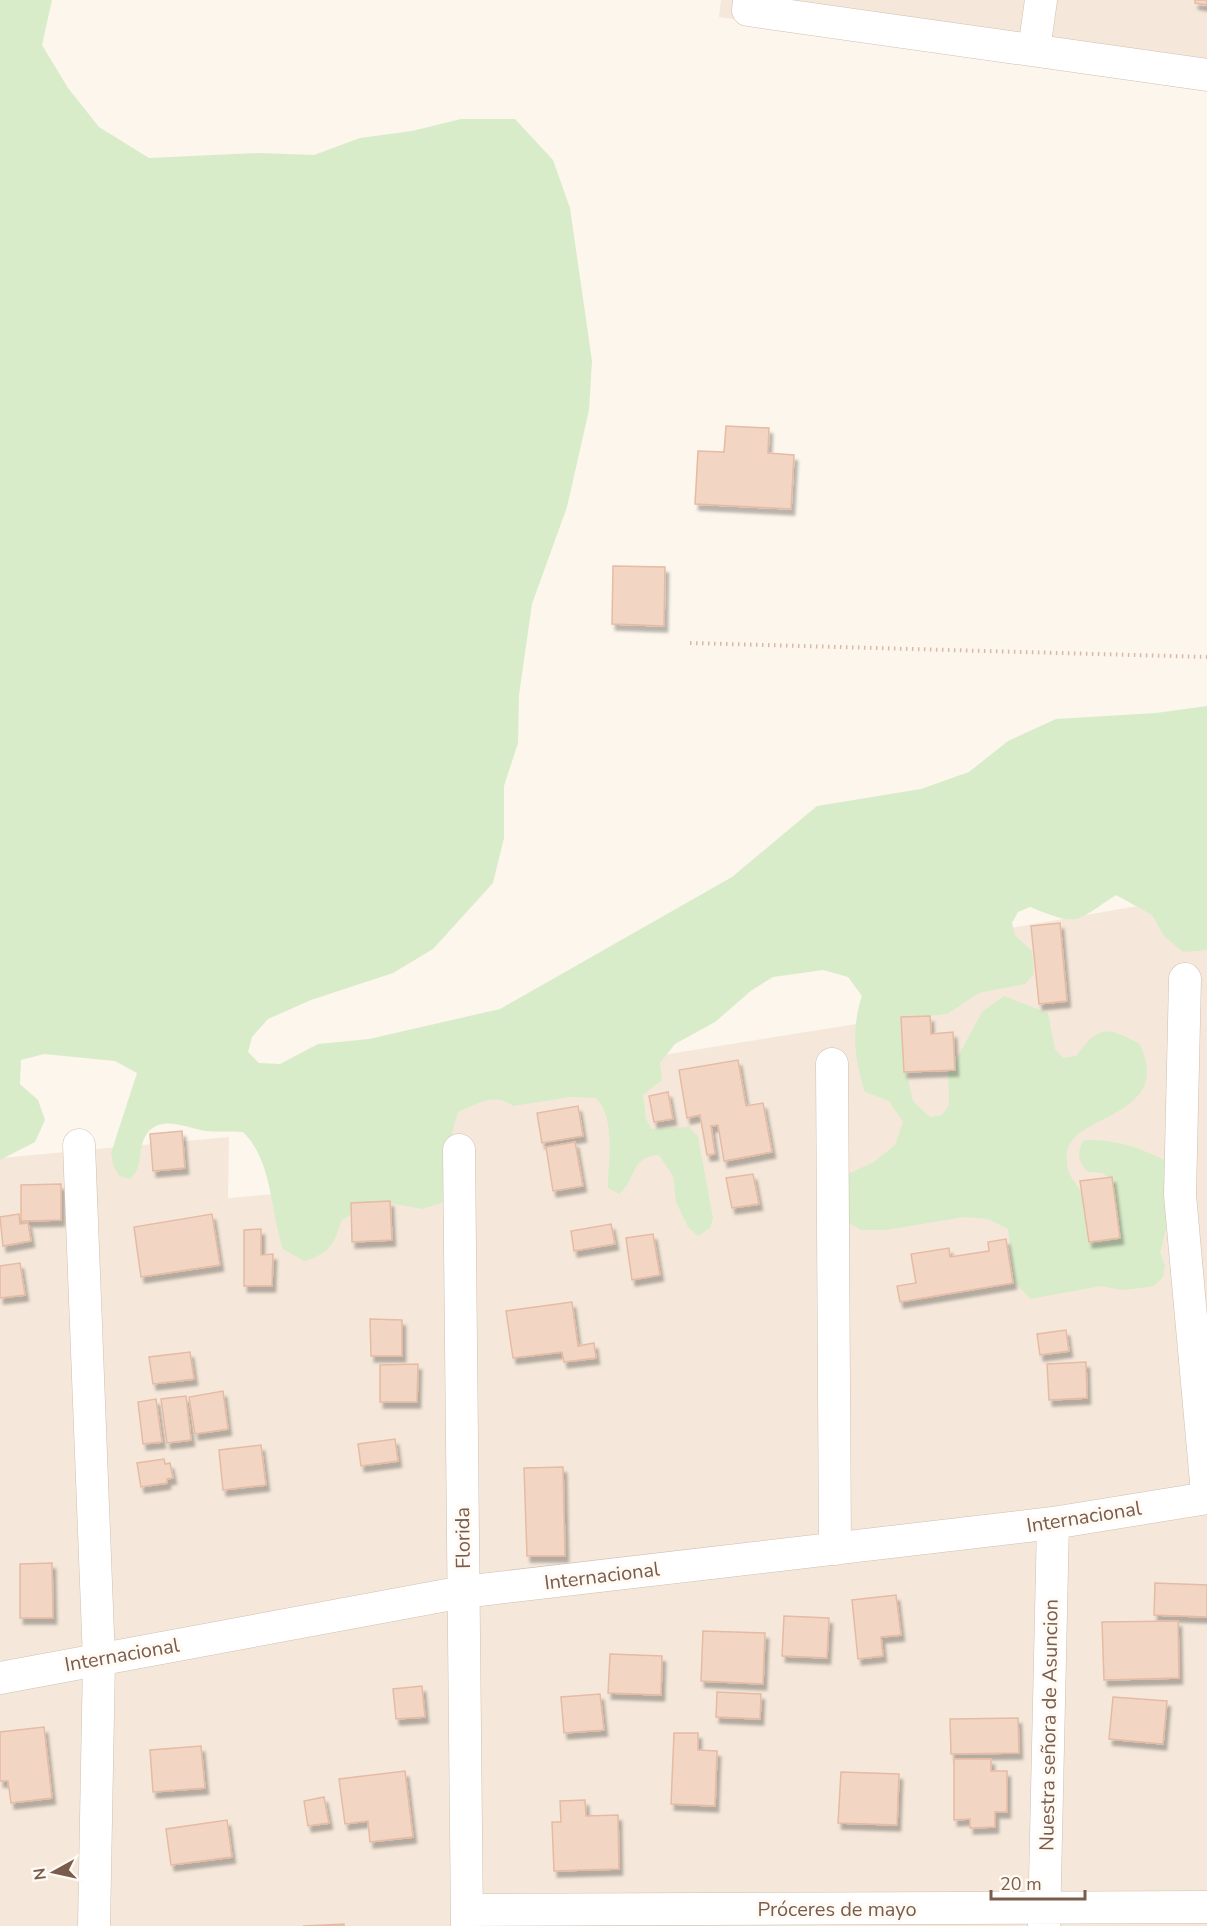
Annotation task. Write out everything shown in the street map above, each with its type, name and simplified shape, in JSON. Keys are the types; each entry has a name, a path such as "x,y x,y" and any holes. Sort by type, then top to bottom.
{"street":[{"path":"749,0 748,10 1207,75"},
{"path":"1034,50 1041,0"},
{"path":"1185,979 1180,1195 1207,1493"},
{"path":"832,1064 835,1549"},
{"path":"79,1145 99,1660 94,1926"},
{"name":"Florida","path":"459,1150 467,1918"},
{"name":"Internacional","path":"0,1678 463,1592 1053,1523 1207,1498"},
{"name":"Nuestra señora de Asuncion","path":"1044,1917 1053,1523"},
{"name":"Próceres de mayo","path":"467,1918 1044,1917 1207,1907"}],"path":[{"path":"690,643 1207,657"}],"shaded area":[{"path":"721,0 1207,0 1207,91 719,17"},
{"path":"1207,894 1207,1926 0,1926 0,1158 229,1137 228,1198 419,1182 418,1094 944,1010 959,937"}],"green space":[{"path":"0,0 52,0 42,45 68,88 99,127 149,158 258,153 314,155 360,138 412,131 461,119 515,119 553,160 570,208 592,361 589,410 567,507 532,604 519,695 518,743 504,786 504,838 493,883 433,949 393,973 311,1000 268,1019 252,1037 248,1052 259,1063 280,1064 318,1044 369,1039 500,1009 732,877 817,806 921,789 969,772 1008,741 1056,719 1156,713 1207,706 1207,950 1183,952 1164,936 1152,915 1116,895 1076,919 1058,918 1030,907 1018,912 1012,923 1015,935 1032,951 1034,974 1025,984 979,993 947,1014 913,1018 902,1039 902,1052 913,1101 930,1117 942,1115 949,1105 948,1066 957,1058 982,1012 1004,996 1048,1013 1055,1049 1063,1058 1076,1056 1091,1039 1104,1032 1119,1034 1140,1044 1147,1067 1144,1086 1123,1108 1081,1132 1072,1141 1067,1153 1067,1161 1070,1174 1084,1199 1087,1233 1092,1244 1105,1242 1118,1235 1119,1222 1112,1180 1102,1173 1088,1172 1080,1160 1079,1153 1084,1140 1127,1145 1167,1161 1174,1197 1160,1253 1165,1265 1163,1277 1154,1286 1122,1290 1101,1286 1030,1299 1014,1281 1008,1229 988,1219 964,1217 886,1230 861,1230 839,1217 835,1192 850,1173 874,1162 895,1145 903,1122 889,1101 865,1092 858,1068 855,1044 856,1020 862,996 848,977 823,970 773,977 752,990 715,1022 675,1044 660,1063 662,1080 643,1095 646,1119 652,1129 689,1127 698,1136 713,1218 710,1228 698,1236 688,1227 676,1202 673,1176 659,1155 649,1157 638,1164 625,1188 619,1194 608,1188 609,1128 602,1107 596,1098 571,1097 513,1106 506,1102 493,1100 458,1112 448,1148 445,1202 422,1209 390,1203 364,1206 341,1221 330,1247 319,1255 304,1261 283,1249 260,1157 243,1132 205,1131 173,1124 157,1126 145,1137 139,1164 134,1174 130,1179 119,1176 113,1165 111,1153 137,1073 115,1061 44,1054 21,1060 20,1084 38,1100 45,1120 35,1142 0,1160"}],"building":[{"path":"1195,0 1207,0 1207,5 1195,3"},
{"path":"726,426 769,428 768,453 794,455 791,509 695,504 698,451 724,452"},
{"path":"613,566 665,567 664,626 612,624"},
{"path":"1060,923 1067,1001 1039,1004 1031,926"},
{"path":"930,1016 931,1034 953,1032 955,1070 904,1072 901,1017"},
{"path":"738,1060 746,1106 763,1103 772,1152 724,1161 718,1125 711,1126 715,1154 707,1155 700,1115 687,1118 679,1070"},
{"path":"668,1092 673,1119 654,1122 649,1096"},
{"path":"578,1106 583,1136 542,1143 537,1113"},
{"path":"182,1131 185,1168 153,1171 150,1134"},
{"path":"575,1142 583,1186 553,1191 546,1147"},
{"path":"753,1174 759,1204 732,1208 726,1178"},
{"path":"1112,1177 1120,1238 1089,1242 1080,1181"},
{"path":"61,1184 61,1220 21,1221 21,1185"},
{"path":"390,1201 392,1240 352,1242 351,1203"},
{"path":"19,1214 20,1224 28,1223 31,1241 3,1246 0,1217"},
{"path":"212,1214 220,1265 141,1277 134,1227"},
{"path":"611,1224 615,1244 574,1251 571,1231"},
{"path":"261,1229 261,1255 273,1254 272,1286 244,1286 244,1230"},
{"path":"653,1234 660,1275 632,1280 626,1238"},
{"path":"1006,1239 1013,1283 900,1302 897,1286 916,1283 911,1254 949,1248 950,1257 989,1251 988,1242"},
{"path":"20,1263 25,1295 0,1298 0,1266"},
{"path":"572,1302 578,1346 594,1343 596,1358 564,1362 562,1352 513,1358 506,1311"},
{"path":"370,1319 402,1320 402,1356 371,1356"},
{"path":"1066,1330 1069,1351 1040,1355 1037,1334"},
{"path":"190,1352 194,1379 153,1384 149,1357"},
{"path":"1086,1362 1087,1398 1049,1400 1047,1364"},
{"path":"418,1364 417,1402 380,1402 380,1365"},
{"path":"223,1391 228,1429 195,1434 189,1397"},
{"path":"186,1396 191,1440 167,1443 161,1399"},
{"path":"156,1399 162,1442 143,1444 138,1402"},
{"path":"395,1439 398,1461 361,1466 358,1444"},
{"path":"261,1445 266,1485 223,1490 219,1450"},
{"path":"164,1459 165,1464 170,1463 173,1478 167,1479 167,1483 141,1487 137,1463"},
{"path":"563,1467 565,1556 527,1556 524,1468"},
{"path":"52,1563 53,1618 20,1618 20,1564"},
{"path":"1155,1583 1207,1585 1207,1617 1154,1615"},
{"path":"896,1595 901,1635 881,1637 883,1656 858,1659 852,1600"},
{"path":"784,1616 829,1618 827,1658 782,1656"},
{"path":"1178,1621 1179,1678 1104,1680 1102,1622"},
{"path":"703,1631 765,1633 763,1684 701,1681"},
{"path":"610,1654 662,1656 661,1695 608,1693"},
{"path":"422,1686 425,1717 396,1719 393,1689"},
{"path":"717,1692 761,1694 760,1719 716,1717"},
{"path":"600,1694 604,1730 564,1733 561,1697"},
{"path":"1113,1697 1167,1701 1163,1744 1109,1739"},
{"path":"1018,1718 1019,1753 951,1754 950,1719"},
{"path":"44,1727 52,1798 11,1803 8,1781 0,1781 0,1732"},
{"path":"674,1733 698,1733 698,1750 717,1751 715,1806 671,1804"},
{"path":"201,1746 205,1788 153,1792 150,1750"},
{"path":"954,1759 991,1759 991,1771 1007,1771 1007,1812 995,1812 995,1827 970,1828 970,1819 954,1820"},
{"path":"405,1771 413,1837 370,1842 368,1821 345,1824 339,1779"},
{"path":"841,1772 899,1774 897,1825 838,1823"},
{"path":"324,1797 329,1823 308,1826 304,1801"},
{"path":"585,1800 586,1816 618,1815 619,1869 554,1871 552,1822 561,1822 560,1801"},
{"path":"227,1820 232,1857 171,1865 166,1829"},
{"path":"344,1924 344,1926 303,1926"}]}
